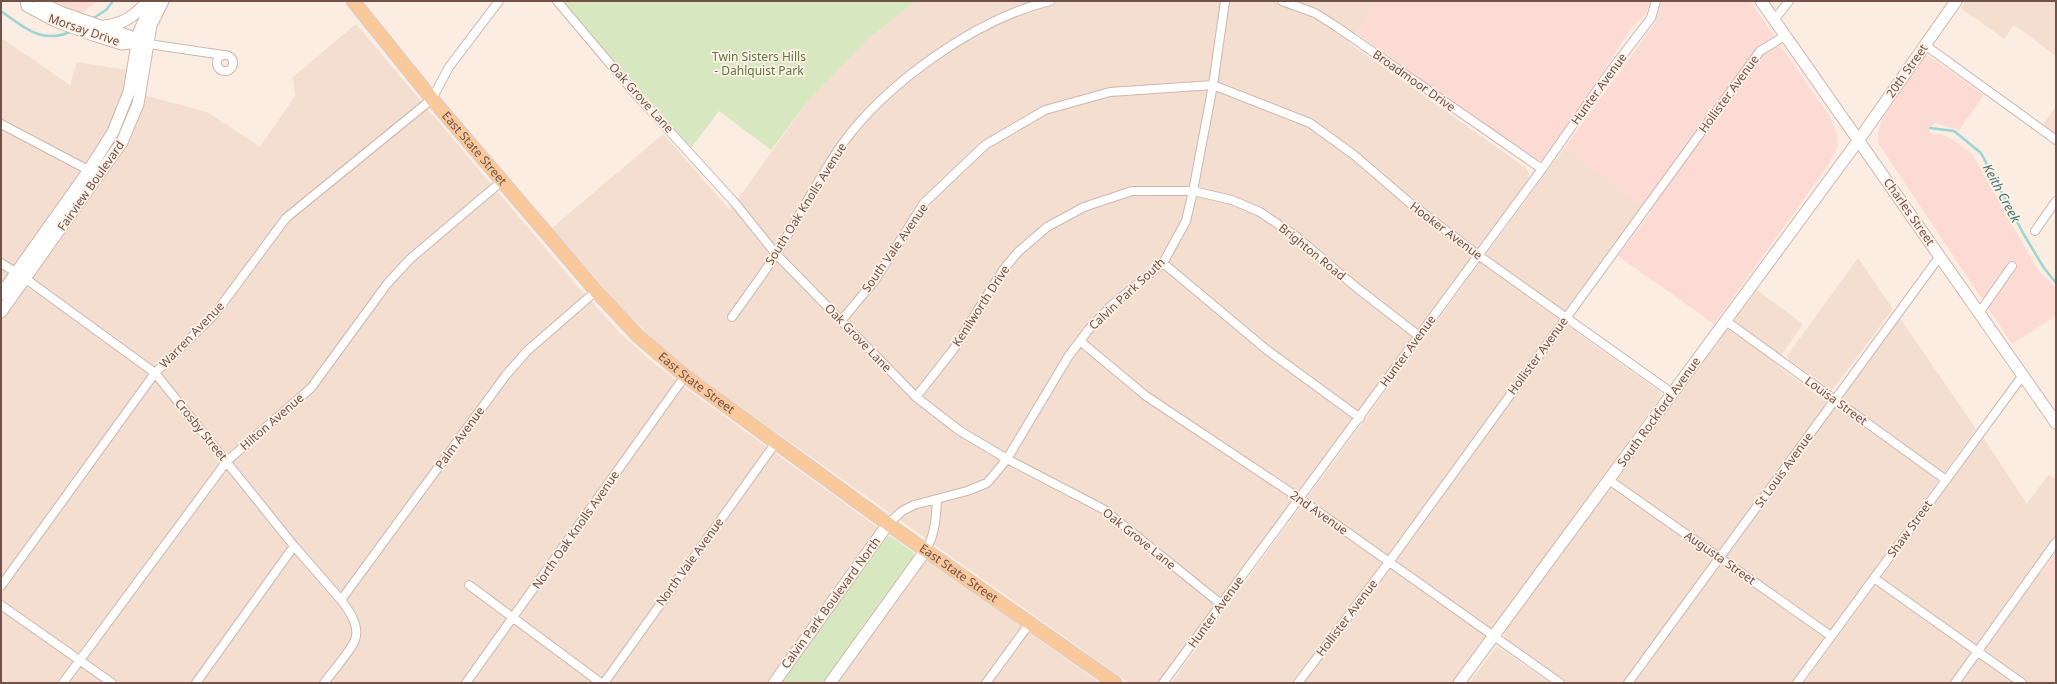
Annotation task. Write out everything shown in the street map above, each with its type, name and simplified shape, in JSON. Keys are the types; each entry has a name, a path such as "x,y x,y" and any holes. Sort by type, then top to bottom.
{"main road":[{"name":"East State Street","path":"353,1 432,99 596,291 638,336 685,376 888,524 1115,683"}],"street":[{"name":"Morsay Drive","path":"26,1 27,6 96,31 129,36 142,43"},
{"name":"Morsay Drive","path":"38,1 69,21"},
{"path":"96,31 126,22 148,1"},
{"name":"Fairview Boulevard","path":"142,43 143,21 153,1"},
{"name":"Fairview Boulevard","path":"1,312 26,279 94,173 124,108 142,43 163,1"},
{"path":"432,99 449,67 499,1"},
{"name":"Oak Grove Lane","path":"556,1 734,203 776,254 916,397 960,431 1007,459 1103,509 1221,604"},
{"name":"South Oak Knolls Avenue","path":"732,317 776,254 810,195 844,142 878,103 914,71 963,40 998,20 1050,1"},
{"name":"Calvin Park South","path":"888,524 902,511 914,505 967,491 987,482 1007,459 1068,357 1080,341 1112,305 1163,263 1186,221 1213,85 1225,1"},
{"name":"Broadmoor Drive","path":"1282,1 1315,13 1337,27 1542,170"},
{"name":"Hunter Avenue","path":"1164,683 1299,498 1360,418 1418,336 1542,170 1609,73 1651,18 1656,1"},
{"name":"Charles Street","path":"1761,1 2056,424"},
{"path":"1774,20 1789,1"},
{"name":"20th Street","path":"1858,141 1956,1"},
{"name":"Hollister Avenue","path":"1298,683 1389,562 1760,51 1785,36"},
{"path":"142,43 223,55"},
{"path":"1925,45 2056,140"},
{"name":"Hooker Avenue","path":"1213,85 1310,123 1354,155 1410,203 1478,255 1672,393"},
{"name":"South Vale Avenue","path":"841,321 875,280 924,203 985,145 1045,110 1110,92 1213,85"},
{"name":"Warren Avenue","path":"1,586 155,373 214,315 286,218 432,99"},
{"path":"1,124 94,173"},
{"name":"South Rockford Avenue","path":"1459,683 1858,141"},
{"name":"Fairview Boulevard","path":"1,294 16,272 94,173"},
{"name":"Hilton Avenue","path":"63,683 227,461 310,388 387,284 410,259 502,180"},
{"name":"Kenilworth Drive","path":"916,397 953,350 1003,270 1018,252 1047,227 1084,206 1132,191 1193,191"},
{"name":"Brighton Road","path":"1193,191 1232,200 1260,212 1297,237 1357,288 1418,336"},
{"path":"2035,231 2056,201"},
{"name":"St Louis Avenue","path":"1628,683 1940,256"},
{"name":"Crosby Street","path":"1,263 26,279 155,373 294,546 348,609 355,625 355,639 324,683"},
{"path":"1163,263 1268,350 1360,418"},
{"path":"1979,313 2012,266"},
{"name":"Palm Avenue","path":"341,600 506,375 527,351 596,291"},
{"name":"Louisa Street","path":"1726,321 1946,480"},
{"name":"2nd Avenue","path":"1080,341 1146,396 1299,498 1560,683"},
{"name":"Shaw Street","path":"1797,683 2023,375"},
{"name":"North Oak Knolls Avenue","path":"466,683 514,618 685,376"},
{"name":"North Vale Avenue","path":"602,683 777,442"},
{"name":"Augusta Street","path":"1609,480 1831,636"},
{"path":"830,683 926,550 933,538 937,500"},
{"name":"Calvin Park Boulevard North","path":"774,683 888,524"},
{"path":"1955,683 2056,542"},
{"path":"196,683 294,546"},
{"path":"1874,578 2022,683"},
{"path":"469,585 602,683"},
{"path":"1,605 112,683"},
{"path":"986,683 1030,623"}],"shaded area":[{"path":"43,1 97,1 79,16"},
{"path":"916,1 1378,1 1349,43 1526,168 1529,173 1528,180 1158,683 1129,683 696,375 658,344 619,305 552,228 663,134 730,210 808,101 869,38"},
{"path":"1378,1 1651,1 1645,15 1632,27 1591,90 1543,159 1535,161 1356,33"},
{"path":"1662,1 1750,1 1830,117 1837,135 1838,145 1829,164 1714,324 1618,256 1651,212 1565,147 1655,23"},
{"path":"1966,1 2056,1 2056,56 2014,25 2004,39 1961,8"},
{"path":"356,24 578,287 620,333 650,360 691,392 877,527 877,531 769,683 1,683 1,319 119,153 143,95 207,112 260,147 295,96 293,77"},
{"path":"1,38 70,85 77,62 127,70 123,98 111,133 1,288"},
{"path":"1924,56 1930,57 1984,95 1959,130 1935,123 1929,130 1932,135 1941,134 1955,141 1972,154 2038,270 2056,288 2056,316 2012,344 1878,143 1878,133 1883,117"},
{"path":"2056,106 2056,136 2042,126"},
{"path":"1565,147 1643,206 1560,320 1659,391 1661,396 1453,683 1171,683"},
{"path":"1858,258 1893,309 1833,389 1830,389 1789,360 1787,356"},
{"path":"1757,290 1803,324 1775,364 1834,408 1900,318 1976,429 1791,683 1566,683 1505,638 1504,632"},
{"path":"1983,437 2027,504 2048,475 2056,478 2056,535 2033,567 2056,584 2056,683 1804,683"},
{"path":"2056,552 2056,584 2041,573"},
{"path":"923,562 930,562 1100,683 834,683"},
{"path":"1496,647 1500,648 1550,683 1469,683"}],"green space":[{"name":"Twin Sisters Hills - Dahlquist Park","path":"562,1 916,1 869,38 808,101 771,150 719,111 691,148"},
{"path":"890,536 913,552 914,557 825,683 779,683 884,538"}],"waterway":[{"name":"Keith Creek","path":"92,19 106,10 113,1"},
{"name":"Keith Creek","path":"1,11 34,33 52,36 61,35 72,31"},
{"name":"Keith Creek","path":"1930,128 1954,131 1981,153 2023,233 2044,268 2056,283"}]}
